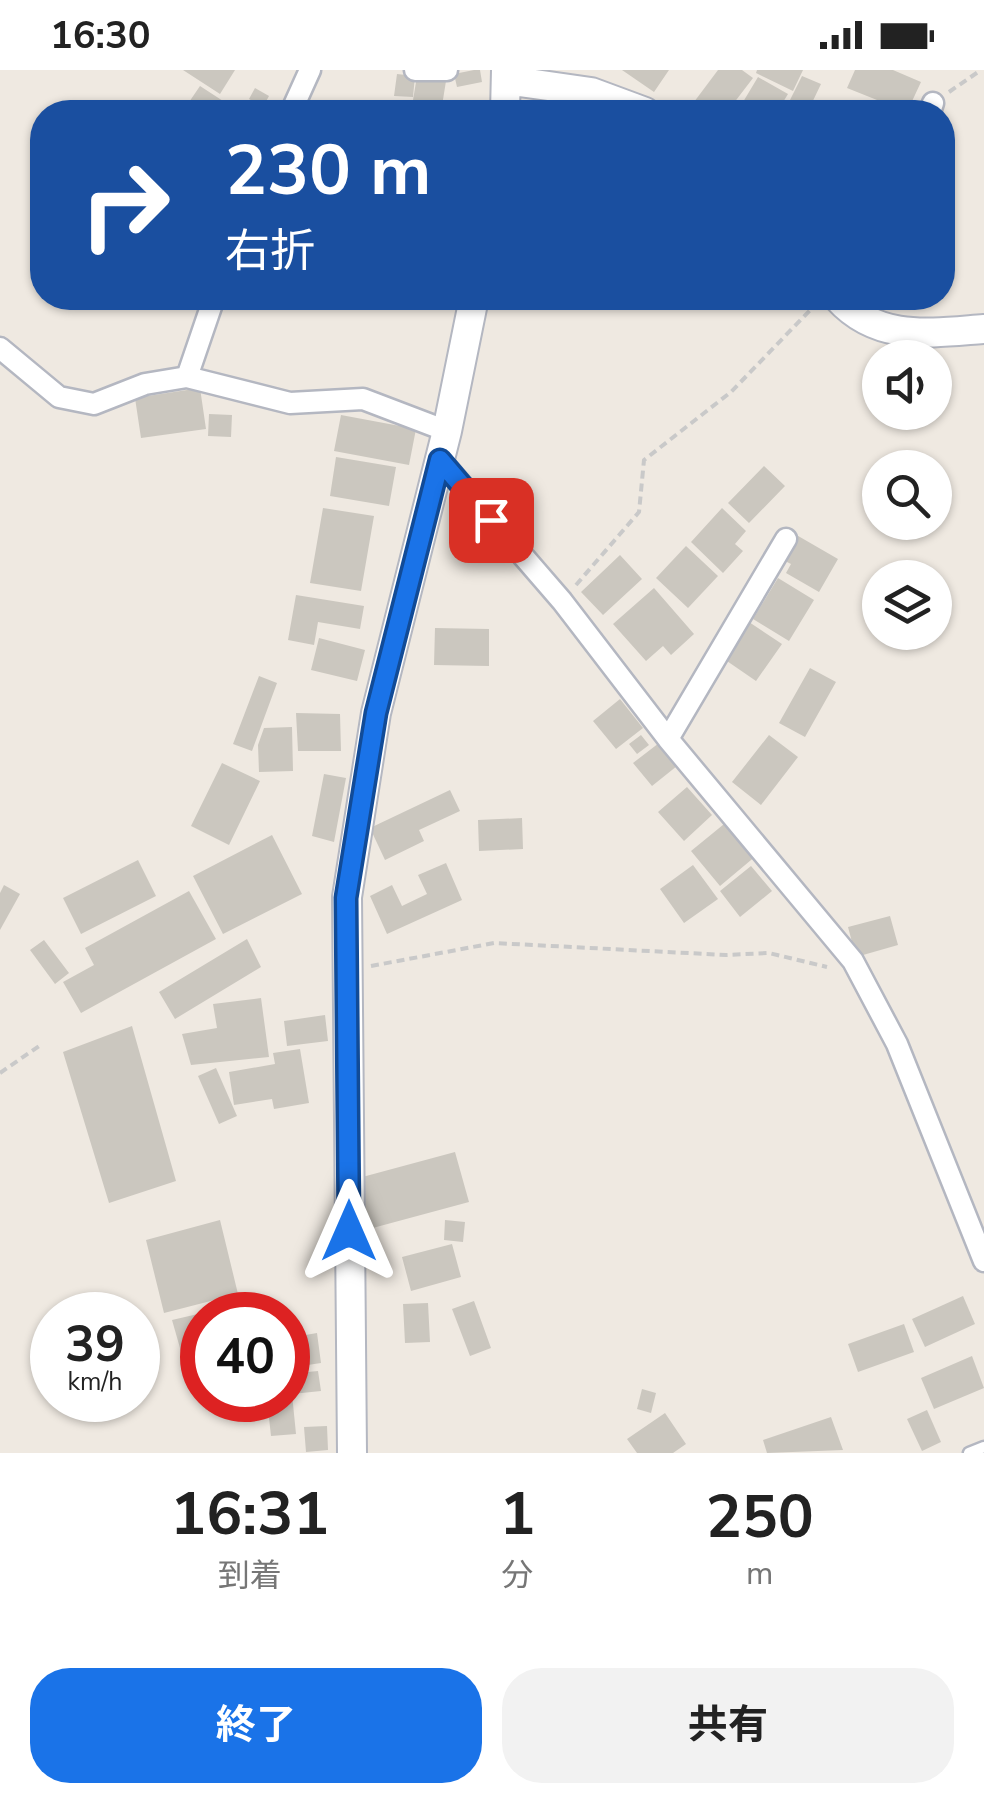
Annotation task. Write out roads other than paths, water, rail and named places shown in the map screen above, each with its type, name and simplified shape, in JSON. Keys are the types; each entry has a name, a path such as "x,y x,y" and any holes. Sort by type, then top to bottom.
{"street":[{"path":"296,100 310,70"},
{"path":"415,70 447,70"},
{"path":"505,100 506,75 612,100"},
{"path":"187,377 210,310"},
{"path":"352,1453 346,898 376,713 447,431 472,310"},
{"path":"852,310 865,321 890,332 923,334 984,329"},
{"path":"0,348 59,397 94,404 145,384 187,377 290,402 364,400 447,431"},
{"path":"440,460 562,601 668,739 853,961 897,1044 984,1261"},
{"path":"668,739 786,539"}],"lane":[{"path":"969,1453 984,1447"}]}
